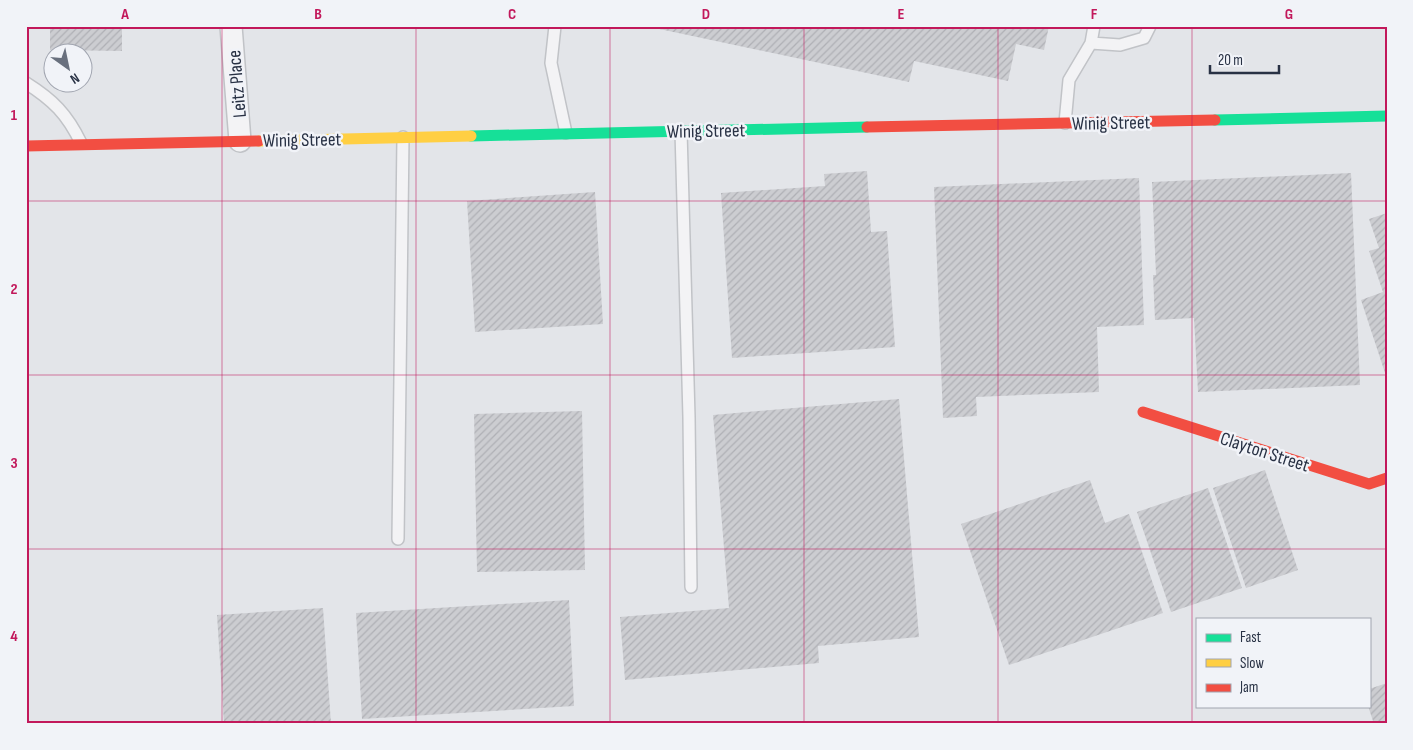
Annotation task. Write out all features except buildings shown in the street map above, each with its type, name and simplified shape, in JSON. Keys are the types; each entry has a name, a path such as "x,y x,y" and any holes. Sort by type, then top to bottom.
{"street":[{"name":"Leitz Place","path":"231,26 240,141"},
{"name":"Winig Street","path":"26,146 1387,116"},
{"name":"Clayton Street","path":"1143,412 1368,484 1387,478"}],"lane":[{"path":"554,26 551,63 566,133"},
{"path":"1065,123 1070,80 1090,43 1094,26"},
{"path":"1090,43 1120,45 1144,38 1150,26"},
{"path":"26,83 48,97 70,120 82,145"},
{"path":"681,131 689,416 691,587"},
{"path":"398,539 403,137"}],"traffic: fast":[{"path":"1215,120 1387,116"},
{"path":"471,136 867,127"}],"traffic: slow":[{"path":"259,141 471,136"}],"traffic: jam":[{"path":"867,127 1215,120"},
{"path":"26,146 259,141"},
{"path":"1143,412 1369,484 1387,478"}]}
